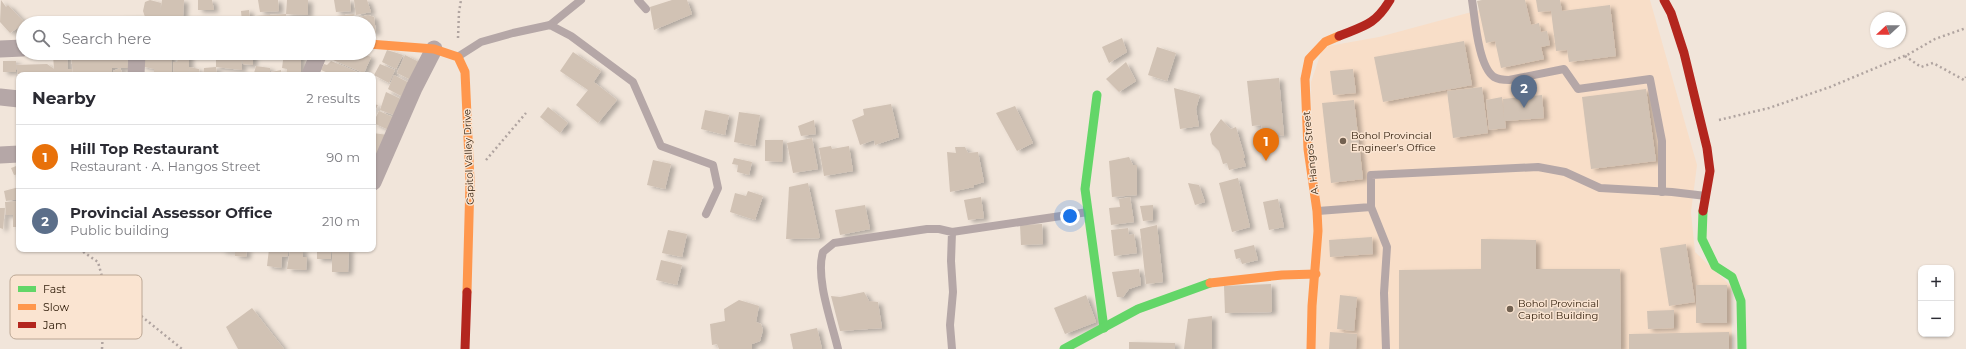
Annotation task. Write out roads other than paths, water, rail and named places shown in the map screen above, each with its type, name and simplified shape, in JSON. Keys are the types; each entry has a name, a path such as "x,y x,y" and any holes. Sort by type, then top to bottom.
{"street":[{"name":"A. Hangos Street","path":"1311,349 1312,306 1318,253 1317,211 1308,149 1306,110 1305,79 1309,59 1325,42 1371,23 1381,14 1390,0"},
{"path":"1664,0 1671,13 1684,53 1710,171 1702,220 1702,239 1714,266 1732,277 1741,301 1742,349"},
{"path":"376,45 434,49 458,56"},
{"path":"0,49 16,48"},
{"path":"376,175 414,88 434,49"},
{"name":"Capitol Valley Drive","path":"458,56 466,72 467,144 470,181 465,349"},
{"path":"136,72 137,60"},
{"path":"311,72 316,60"},
{"path":"1096,95 1085,188 1093,257 1104,328"},
{"path":"0,97 16,99"},
{"path":"0,156 16,154"},
{"path":"1064,349 1138,309 1206,284 1282,275 1316,274"}],"lane":[{"path":"458,56 481,42 550,25 581,0"},
{"path":"638,0 646,9"},
{"path":"1472,0 1482,57 1487,69 1493,77 1509,80 1564,69 1578,89 1650,79 1662,141 1662,192"},
{"path":"550,25 571,36 633,82 661,146 713,165 718,188 706,214"},
{"path":"1386,349 1384,293 1387,247 1371,206 1372,174 1538,167 1565,172 1600,188 1707,196"},
{"path":"1317,211 1371,206"},
{"path":"838,349 828,313 820,260 826,249 834,243 927,229 939,229 952,232 1088,212"},
{"path":"952,232 951,261 953,292 950,325 952,349"}],"place":[{"name":"Provincial Assessor Office","path":"1524,108"},
{"name":"Bohol Provincial Engineer's Office","path":"1343,141"},
{"name":"Hill Top Restaurant","path":"1266,161"},
{"name":"Bohol Provincial Capitol Building","path":"1510,309"}]}
